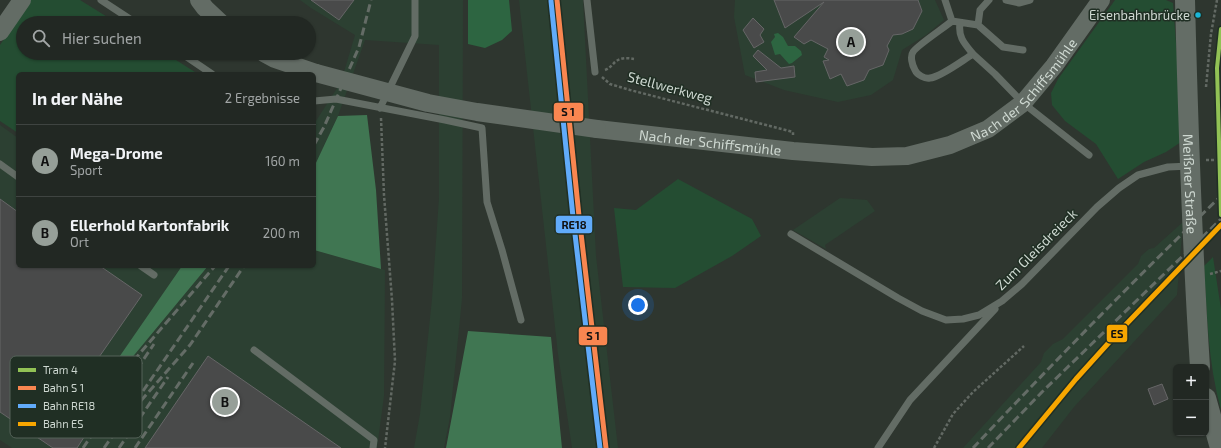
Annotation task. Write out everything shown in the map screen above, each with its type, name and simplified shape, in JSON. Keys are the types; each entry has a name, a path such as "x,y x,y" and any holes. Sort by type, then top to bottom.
{"main road":[{"name":"Meißner Straße","path":"1185,0 1190,166 1200,364"},
{"path":"1207,400 1220,448"}],"street":[{"path":"0,32 22,0"},
{"path":"199,0 214,16"},
{"name":"Nach der Schiffsmühle","path":"316,73 434,104 477,112 597,129 793,151 872,157 907,156 950,145 988,129 1023,103 1054,66 1101,0"},
{"name":"Nach der Schiffsmühle","path":"278,60 313,72"}],"lane":[{"path":"101,0 125,16"},
{"path":"380,108 415,36 415,0"},
{"path":"587,0 595,72"},
{"path":"945,0 952,21"},
{"path":"978,25 980,10 989,0 994,0"},
{"path":"1006,0 1019,3 1030,0"},
{"path":"952,21 978,25 1002,47 1023,50"},
{"path":"952,21 913,51 911,58 915,70 921,76 930,79 940,75 973,54"},
{"path":"960,23 959,31 963,42 973,54 1023,103 1089,155"},
{"path":"191,60 209,72"},
{"path":"316,102 336,99 482,128 487,202 521,320"},
{"path":"0,164 16,176"},
{"name":"Zum Gleisdreieck","path":"791,234 922,311 946,320 963,319 979,315 1002,301 1022,284 1097,207 1119,188 1138,175 1168,167 1190,166"},
{"path":"144,268 154,275"},
{"path":"878,448 910,400 1002,301"},
{"path":"254,350 374,440 373,448"}],"path":[{"path":"1206,87 1211,34 1217,0"},
{"path":"595,72 609,69 617,60 626,58 634,59"},
{"name":"Stellwerkweg","path":"595,72 610,84 793,132 793,151"},
{"path":"380,108 395,361 385,448"},
{"path":"934,448 953,414 974,392 1024,346"}],"shaded area":[{"path":"30,0 80,0 106,16 19,16"},
{"path":"300,0 463,0 462,299 450,417 444,448 414,448 420,414 432,299 439,198 439,45 365,40 338,116 316,163 316,121 341,82 355,35"},
{"path":"468,0 509,0 512,31 502,40 485,48 468,44"},
{"path":"519,0 583,0 596,256 618,448 572,448 558,354"},
{"path":"735,0 935,0 944,20 926,35 902,50 893,80 871,95 838,102 784,90 745,75 734,17"},
{"path":"1115,0 1166,0 1173,3 1181,142 1166,152 1144,162 1118,179 1096,144 1065,121 1052,105 1051,93 1058,79"},
{"path":"16,21 16,60 176,60 195,72 16,72 16,132 0,121 0,45"},
{"path":"778,33 783,37 788,46 795,46 801,51 802,55 792,63 789,64 780,54 775,55 771,42 775,37 774,34"},
{"path":"367,115 376,190 381,269 316,251 316,163 338,116"},
{"path":"0,125 16,137 16,268 181,268 121,356 10,356 10,438 142,438 142,356 133,356 206,268 316,268 316,251 385,270 384,396 377,448 12,448 0,440"},
{"path":"678,179 752,219 761,236 732,256 675,288 623,287 614,208 636,210"},
{"path":"840,198 867,200 875,211 825,245 826,249 793,230"},
{"path":"1183,222 1177,295 1074,407 1042,448 963,448 1041,362 1044,353 1053,344 1063,339 1138,264 1141,256 1149,249 1154,248"},
{"path":"1213,257 1221,309 1221,410 1213,375 1207,321 1204,266"},
{"path":"181,268 206,268 133,356 120,356"},
{"path":"468,331 551,337 562,448 446,448"}],"building":[{"path":"311,0 354,0 339,20"},
{"path":"774,0 918,0 922,11 913,29 902,34 893,35 887,46 889,50 883,65 869,70 864,80 847,86 841,74 830,79 823,61 829,60 824,57 828,49 811,40 804,44 794,37 824,2 785,28"},
{"path":"753,18 764,29 760,35 764,42 754,48 743,30"},
{"path":"758,50 781,68 794,66 795,77 756,82 755,72 767,70 753,56"},
{"path":"0,199 16,211 16,268 103,268 142,295 100,356 10,356 10,419 0,412"},
{"path":"208,356 341,448 145,448"},
{"path":"1162,384 1168,399 1154,405 1148,389"},
{"path":"38,438 83,438 77,448 53,448"}],"railway":[{"path":"316,141 324,127 359,47 371,0"},
{"path":"973,448 1096,320 1221,196"},
{"path":"988,448 1042,392 1221,219"},
{"path":"138,356 213,268"},
{"path":"143,391 228,268"},
{"path":"142,400 190,345 243,268"},
{"path":"142,362 154,344"},
{"path":"142,438 193,363"},
{"path":"142,415 168,377"},
{"path":"83,448 90,438"},
{"path":"104,448 111,438"},
{"path":"119,448 126,438"},
{"path":"135,448 142,438"}],"tram line":[{"name":"4","path":"1221,29 1217,68 1221,215"}],"transit line":[{"path":"557,0 579,216 606,448"}],"rail line":[{"name":"RE18","path":"551,1 573,217 600,448"},
{"name":"ES","path":"1019,448 1076,379 1113,338 1221,225"}],"place":[{"name":"Eisenbahnbrücke","path":"1198,15"},
{"name":"Mega-Drome","path":"851,42"},
{"name":"Ellerhold Kartonfabrik","path":"225,402"}]}
